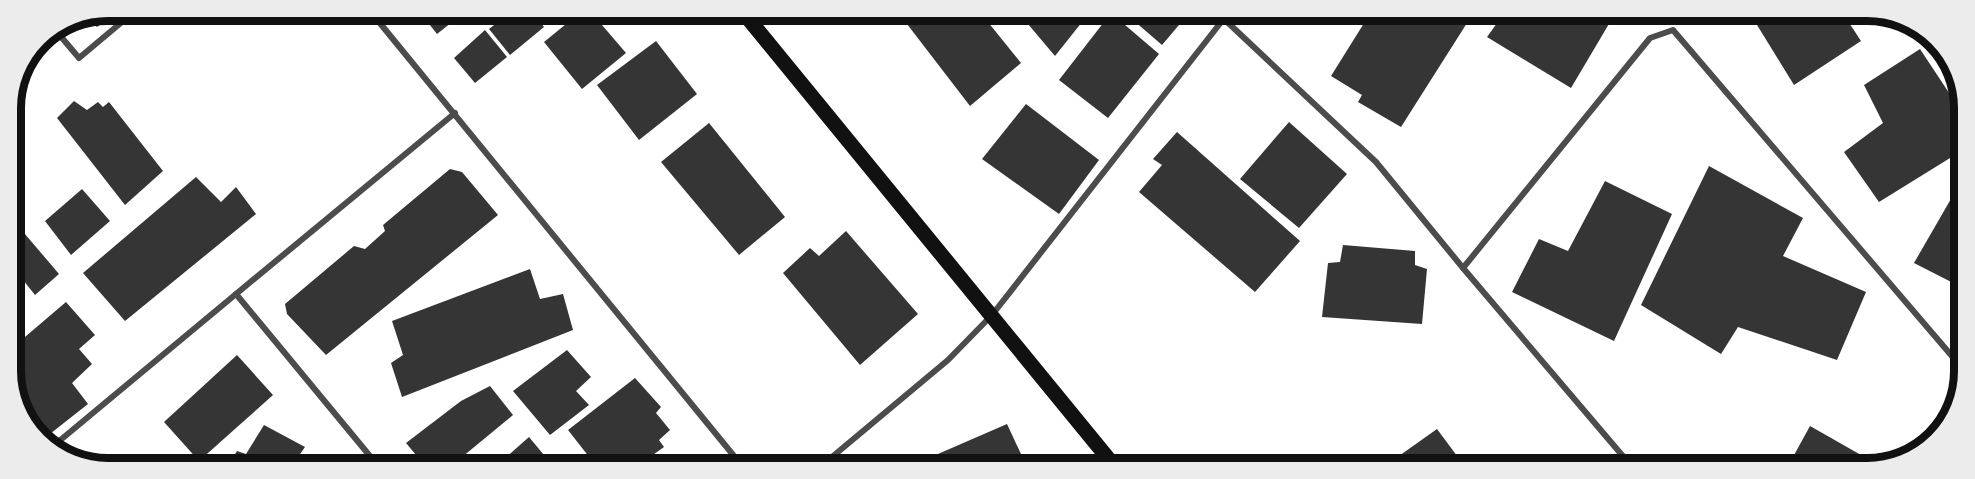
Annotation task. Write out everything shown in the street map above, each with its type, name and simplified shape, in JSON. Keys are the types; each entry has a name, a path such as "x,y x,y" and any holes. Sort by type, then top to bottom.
{"main road":[{"path":"750,21 1108,458"}],"street":[{"path":"61,36 79,58 122,21"},
{"path":"378,21 736,458"},
{"path":"831,458 948,360 992,315 1222,21"},
{"path":"1226,21 1377,162 1463,268 1624,458"},
{"path":"1463,268 1650,38 1673,30 1954,358"},
{"path":"58,442 455,113"},
{"path":"236,294 372,458"}],"building":[{"path":"104,21 97,27 93,23"},
{"path":"427,21 453,21 437,34"},
{"path":"499,21 540,21 544,27 510,55 489,29"},
{"path":"570,21 599,21 626,53 582,89 544,42"},
{"path":"905,21 987,21 1021,63 970,106"},
{"path":"1025,21 1083,21 1055,56"},
{"path":"1105,21 1120,21 1159,54 1108,118 1059,80"},
{"path":"1134,21 1182,21 1162,45"},
{"path":"1365,21 1468,21 1401,127 1358,102 1362,95 1331,76"},
{"path":"1499,21 1611,21 1571,88 1487,37"},
{"path":"1755,21 1848,21 1861,41 1794,85"},
{"path":"485,30 507,57 475,83 454,58"},
{"path":"656,41 697,94 639,140 597,85"},
{"path":"1920,49 1953,99 1954,156 1879,202 1844,152 1883,123 1864,85"},
{"path":"74,101 87,110 98,102 103,107 109,102 163,171 125,205 57,118"},
{"path":"1026,104 1099,160 1059,214 982,159"},
{"path":"1289,122 1347,174 1299,228 1240,179"},
{"path":"709,123 785,217 739,255 661,162"},
{"path":"1177,132 1300,241 1255,292 1139,192 1162,165 1153,159"},
{"path":"1709,166 1803,218 1783,256 1866,292 1837,360 1738,327 1721,354 1641,305"},
{"path":"450,169 462,172 498,215 326,355 287,314 285,304 354,246 365,249 385,231 383,225"},
{"path":"196,177 221,202 236,187 256,214 125,321 83,273"},
{"path":"1605,181 1672,214 1614,341 1512,292 1539,239 1568,251"},
{"path":"82,189 110,221 71,255 45,221"},
{"path":"1954,194 1954,283 1914,263"},
{"path":"21,229 59,274 35,295 21,277"},
{"path":"846,231 918,314 860,365 783,273 810,248 819,256"},
{"path":"1343,245 1415,251 1415,265 1427,269 1422,324 1322,317 1328,263 1340,262"},
{"path":"530,269 540,299 563,294 573,330 402,397 391,363 403,355 392,321"},
{"path":"66,302 95,335 79,349 92,364 72,383 88,404 50,434 39,424 26,399 21,371 21,340"},
{"path":"567,350 591,377 576,391 589,405 550,435 513,391"},
{"path":"237,355 273,395 202,458 196,458 164,422"},
{"path":"635,378 661,407 656,413 670,430 659,440 664,447 649,458 590,458 568,430"},
{"path":"490,386 513,415 461,458 418,458 406,443 461,401"},
{"path":"1007,424 1023,458 929,458"},
{"path":"264,425 305,447 297,458 233,458 237,451 246,454"},
{"path":"1810,426 1861,455 1859,458 1792,458"},
{"path":"1437,429 1459,458 1396,458"},
{"path":"529,437 546,458 505,458"}]}
